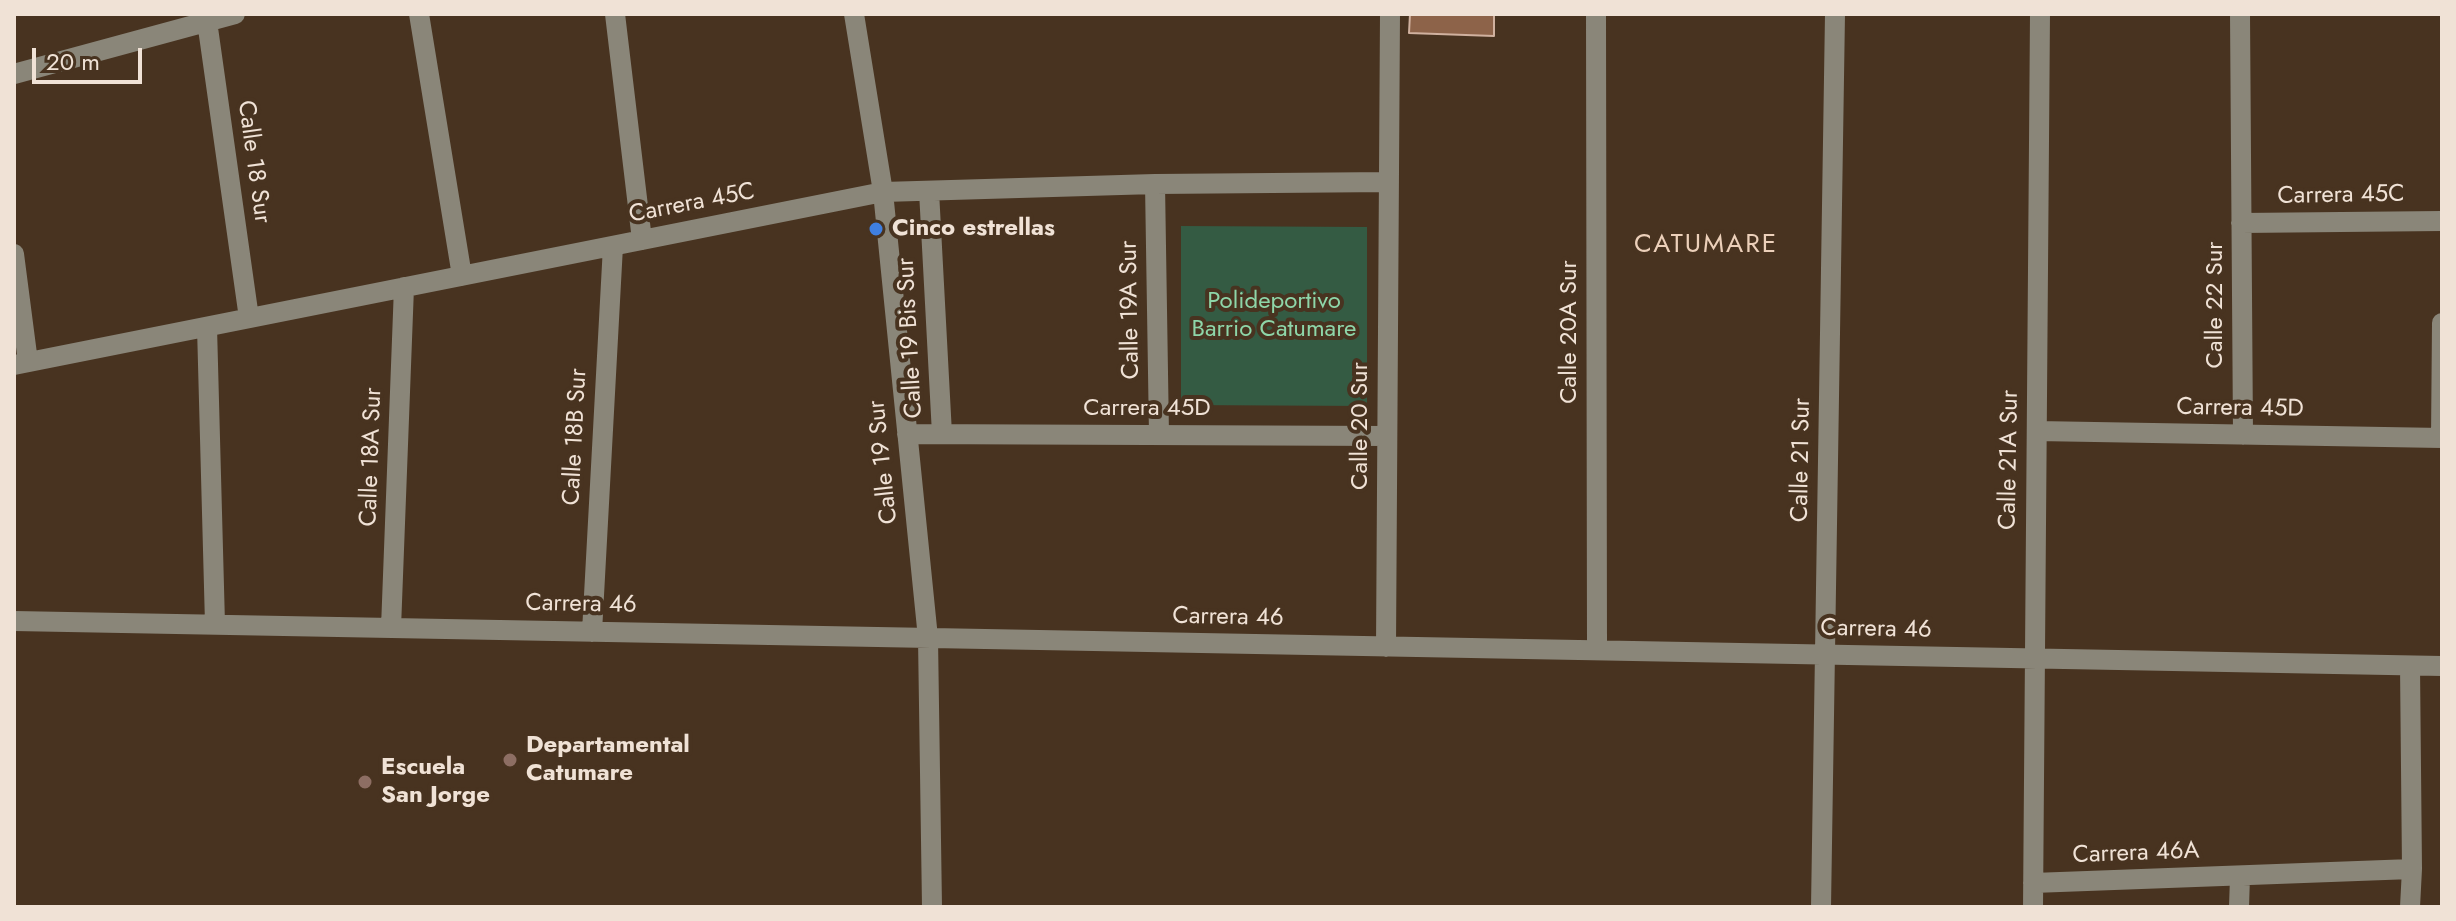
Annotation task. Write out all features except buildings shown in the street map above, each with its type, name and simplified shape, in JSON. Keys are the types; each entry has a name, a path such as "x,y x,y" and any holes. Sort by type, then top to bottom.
{"street":[{"path":"14,74 206,18 235,14"},
{"path":"419,14 462,276"},
{"path":"615,14 642,240"},
{"name":"Calle 19 Sur","path":"854,14 883,192 928,638 932,907"},
{"name":"Calle 20 Sur","path":"1386,647 1390,14"},
{"name":"Calle 20A Sur","path":"1596,14 1597,650"},
{"name":"Calle 21 Sur","path":"1821,907 1835,14"},
{"name":"Calle 21A Sur","path":"2033,907 2040,14"},
{"name":"Calle 22 Sur","path":"2240,14 2243,435"},
{"name":"Calle 18 Sur","path":"206,18 249,318"},
{"name":"Carrera 45C","path":"21,364 883,192 1155,184 1389,182"},
{"name":"Calle 19A Sur","path":"1155,184 1159,435"},
{"name":"Calle 19 Bis Sur","path":"929,191 942,434"},
{"name":"Carrera 45C","path":"2241,223 2442,221"},
{"name":"Calle 18B Sur","path":"592,632 613,246"},
{"path":"14,254 21,364"},
{"name":"Calle 18A Sur","path":"391,628 404,287"},
{"path":"2441,438 2442,323"},
{"path":"207,327 215,624"},
{"name":"Carrera 45D","path":"2037,431 2441,438"},
{"name":"Carrera 45D","path":"907,434 1387,436"},
{"name":"Carrera 46","path":"14,621 2442,666"},
{"path":"2410,666 2410,907"},
{"name":"Carrera 46A","path":"2033,883 2412,869"},
{"path":"2239,907 2240,877"}],"green space":[{"name":"Polideportivo Barrio Catumare","path":"1181,226 1367,227 1367,406 1181,405"}],"place":[{"name":"Cinco estrellas","path":"876,229"},
{"name":"Departamental Catumare","path":"510,760"},
{"name":"Escuela San Jorge","path":"365,782"}],"district":[{"name":"CATUMARE","path":"1706,246"}]}
